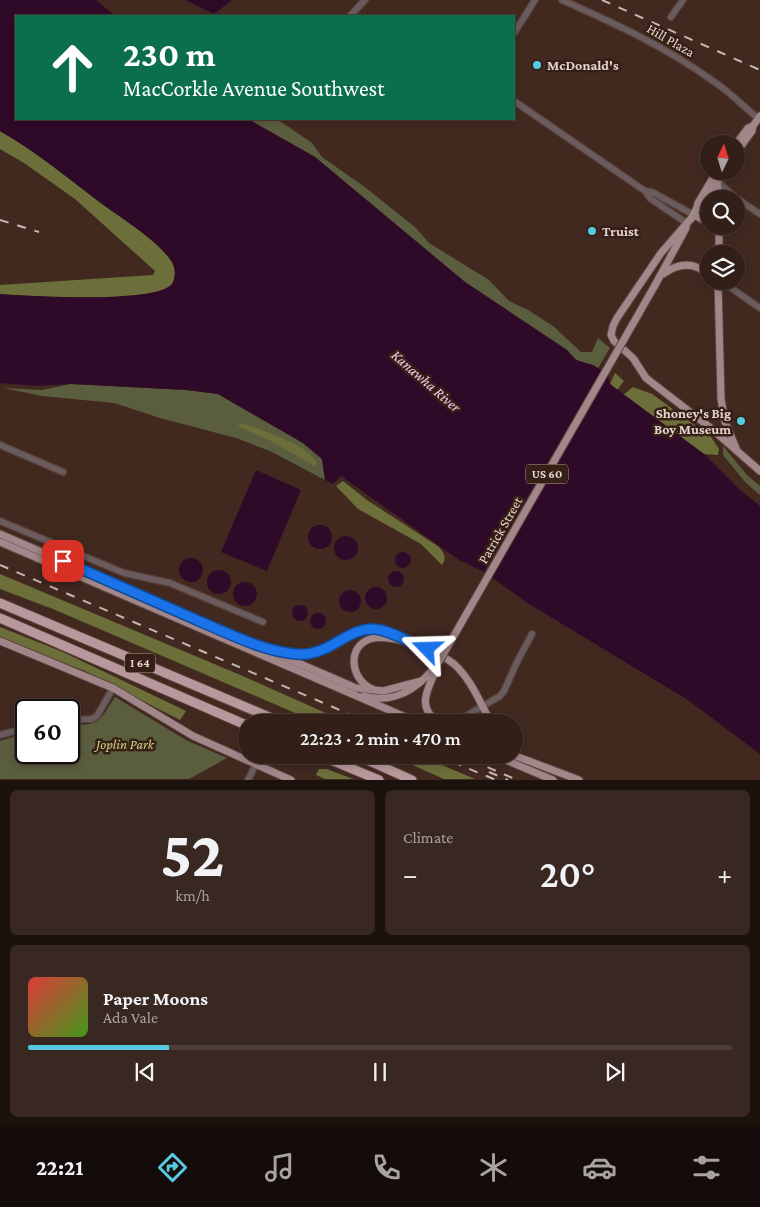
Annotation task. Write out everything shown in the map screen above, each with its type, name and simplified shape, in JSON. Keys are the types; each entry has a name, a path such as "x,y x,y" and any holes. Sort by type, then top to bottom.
{"highway":[{"name":"I 64","path":"0,603 262,714"},
{"name":"I 64","path":"0,618 238,722"},
{"path":"341,764 379,780"},
{"path":"376,764 412,780"}],"main road":[{"path":"745,141 759,118"},
{"path":"743,135 748,128 753,126"},
{"path":"696,212 698,203 712,180"},
{"path":"717,181 702,206 661,253 613,326 611,335 614,341 633,358 646,378 760,470"},
{"path":"717,181 718,190"},
{"path":"696,212 700,216"},
{"name":"Patrick Street","path":"341,689 365,697 386,698 405,693 425,681 440,660 654,287 688,224"},
{"path":"660,276 673,267 688,265 700,269"},
{"path":"718,292 721,399 727,426 736,450"},
{"path":"712,430 722,432 727,426"},
{"path":"0,534 356,688 383,691 425,681 426,704 430,714"},
{"name":"US 60","path":"0,542 341,689"},
{"path":"247,641 282,651 306,654 324,650 362,630 376,629 392,633 410,643 438,654 454,664 462,673 486,714"},
{"path":"383,691 366,686 356,674 354,655 363,642 376,637 410,643"},
{"path":"0,641 114,688 193,736 238,756"},
{"path":"341,689 399,714"},
{"path":"523,754 543,766"},
{"path":"523,759 579,780"},
{"path":"256,764 291,780"},
{"path":"516,764 554,780"}],"street":[{"path":"351,15 365,0"},
{"path":"515,31 535,0"},
{"name":"Hill Plaza","path":"562,0 628,29 688,64 719,85 759,118"},
{"path":"671,17 683,0"},
{"path":"515,102 645,191 651,199 688,224"},
{"path":"717,181 736,198 760,214"},
{"path":"645,191 652,192 696,212"},
{"path":"733,290 760,308"},
{"path":"0,445 63,472"},
{"path":"0,520 124,573 170,583 263,622"},
{"path":"470,714 496,700 504,692 532,634"},
{"path":"80,720 92,719 97,716 114,688"},
{"path":"0,736 15,731"},
{"path":"248,780 256,764"}],"green space":[{"path":"250,120 278,120 312,143 322,157 366,188 416,228 429,243 489,280 509,301 528,310 553,326 581,352 592,352 598,338 610,348 598,368 576,360 567,350 465,282 315,157"},
{"path":"0,131 40,157 156,244 173,264 175,274 172,284 161,290 143,294 118,296 62,297 0,294 0,285 153,275 155,271 75,199 24,163 0,149"},
{"path":"615,373 624,381 617,390 610,384"},
{"path":"71,384 187,390 218,394 303,443 322,459 325,480 270,451 236,438 160,418 114,403 42,396 3,388 41,390"},
{"path":"633,387 652,394 711,437 719,449 718,455 704,454 623,395"},
{"path":"241,423 294,444 312,456 317,463 315,466 269,440 238,426"},
{"path":"723,446 747,475 760,486 760,495 746,483 723,455"},
{"path":"343,481 367,500 439,547 444,556 442,565 421,544 358,509 336,486"},
{"path":"0,574 328,714 297,714 53,609 0,589"},
{"path":"0,627 63,652 186,711 180,720 85,671 0,639"},
{"name":"Joplin Park","path":"115,697 186,740 227,758 189,779 0,779 0,741 15,736 15,764 80,764 80,725 98,721"},
{"path":"410,764 439,764 475,779 444,779"},
{"path":"319,769 327,769 353,779 325,779 316,775"}],"water":[{"name":"Kanawha River","path":"0,0 96,0 114,15 15,15 15,120 250,120 315,157 465,282 567,350 576,360 593,365 608,374 610,384 704,454 740,490 760,506 760,754 688,700 529,604 484,572 459,560 341,476 333,484 325,480 322,459 303,443 218,394 187,390 71,384 36,386 0,383 0,294 91,297 143,294 161,290 172,284 175,274 170,259 147,237 40,157 0,131"},
{"path":"185,0 232,0 214,14"},
{"path":"256,470 301,490 267,571 221,552"},
{"path":"315,525 325,525 332,532 332,542 325,549 315,549 308,542 308,532"},
{"path":"341,536 351,536 358,543 358,553 351,560 341,560 334,553 334,543"},
{"path":"400,552 406,552 411,557 409,566 400,568 395,563 395,557"},
{"path":"186,558 196,558 203,565 203,575 196,582 186,582 179,575 179,565"},
{"path":"214,570 224,570 231,577 231,587 224,594 214,594 207,587 207,577"},
{"path":"393,571 399,571 404,576 402,585 393,587 388,582 388,576"},
{"path":"240,582 250,582 257,589 257,599 250,606 240,606 233,599 233,589"},
{"path":"376,587 384,590 387,598 384,606 376,609 368,606 365,598 368,590"},
{"path":"350,590 358,593 361,601 358,609 350,612 342,609 339,601 342,593"},
{"path":"297,605 303,605 308,610 306,619 297,621 292,616 292,610"},
{"path":"315,613 321,613 326,618 324,627 315,629 310,624 310,618"}],"pier":[{"path":"602,369 608,374 490,576 484,572"}],"railway":[{"path":"602,0 760,70"},
{"path":"0,220 39,232"},
{"path":"0,565 349,714"},
{"path":"458,764 496,780"},
{"path":"480,764 517,780"},
{"path":"489,772 508,780"}],"place":[{"name":"McDonald's","path":"537,65"},
{"name":"Truist","path":"592,231"},
{"name":"Shoney's Big Boy Museum","path":"741,421"}],"route":[{"path":"63,561 247,641 282,651 296,654 315,653 354,633 369,629 384,630 427,649"}]}
